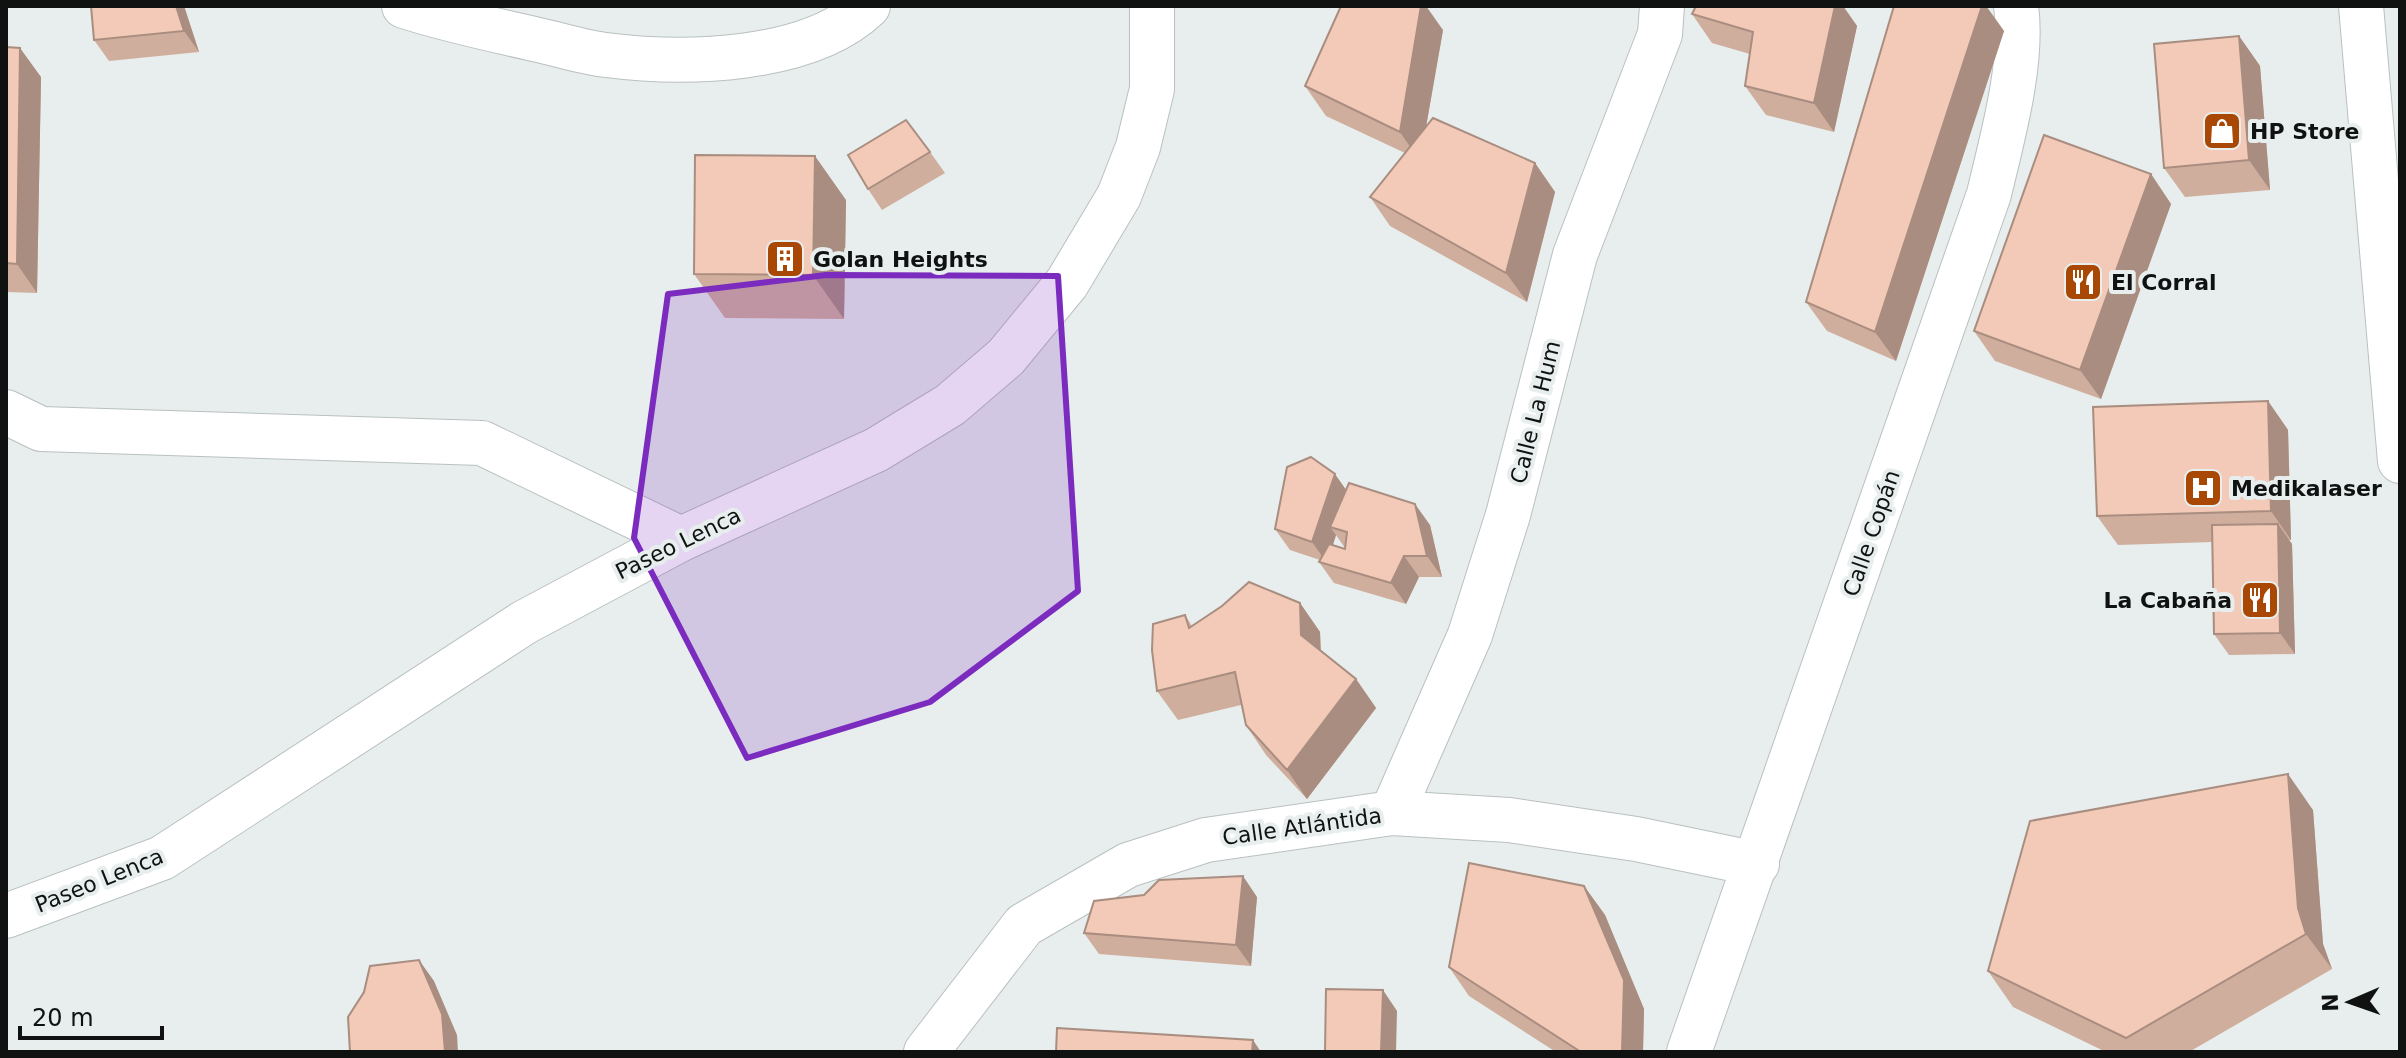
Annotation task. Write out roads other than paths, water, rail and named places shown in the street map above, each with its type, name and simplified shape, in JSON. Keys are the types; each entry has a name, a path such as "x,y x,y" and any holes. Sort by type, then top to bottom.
{"street":[{"path":"404,6 439,18 604,55 671,60 740,56 794,46 852,22 868,6"},
{"name":"Paseo Lenca","path":"6,916 162,858 525,622 681,539 876,450 950,405 1006,357 1067,283 1119,196 1138,147 1152,89 1152,6"},
{"name":"Calle La Hum","path":"1392,813 1470,635 1508,515 1575,255 1660,34 1662,6"},
{"name":"Calle Copán","path":"1689,1052 1989,194 2009,111 2018,22 2016,6"},
{"path":"2361,6 2400,461"},
{"path":"6,412 41,429 482,443 681,539"},
{"name":"Calle Atlántida","path":"926,1052 1024,925 1128,865 1206,840 1392,813 1509,820 1636,839 1757,864"}],"place":[{"name":"HP Store","path":"2222,131"},
{"name":"Golan Heights","path":"785,259"},
{"name":"El Corral","path":"2083,282"},
{"name":"Medikalaser","path":"2203,488"},
{"name":"La Cabaña","path":"2260,600"}]}
